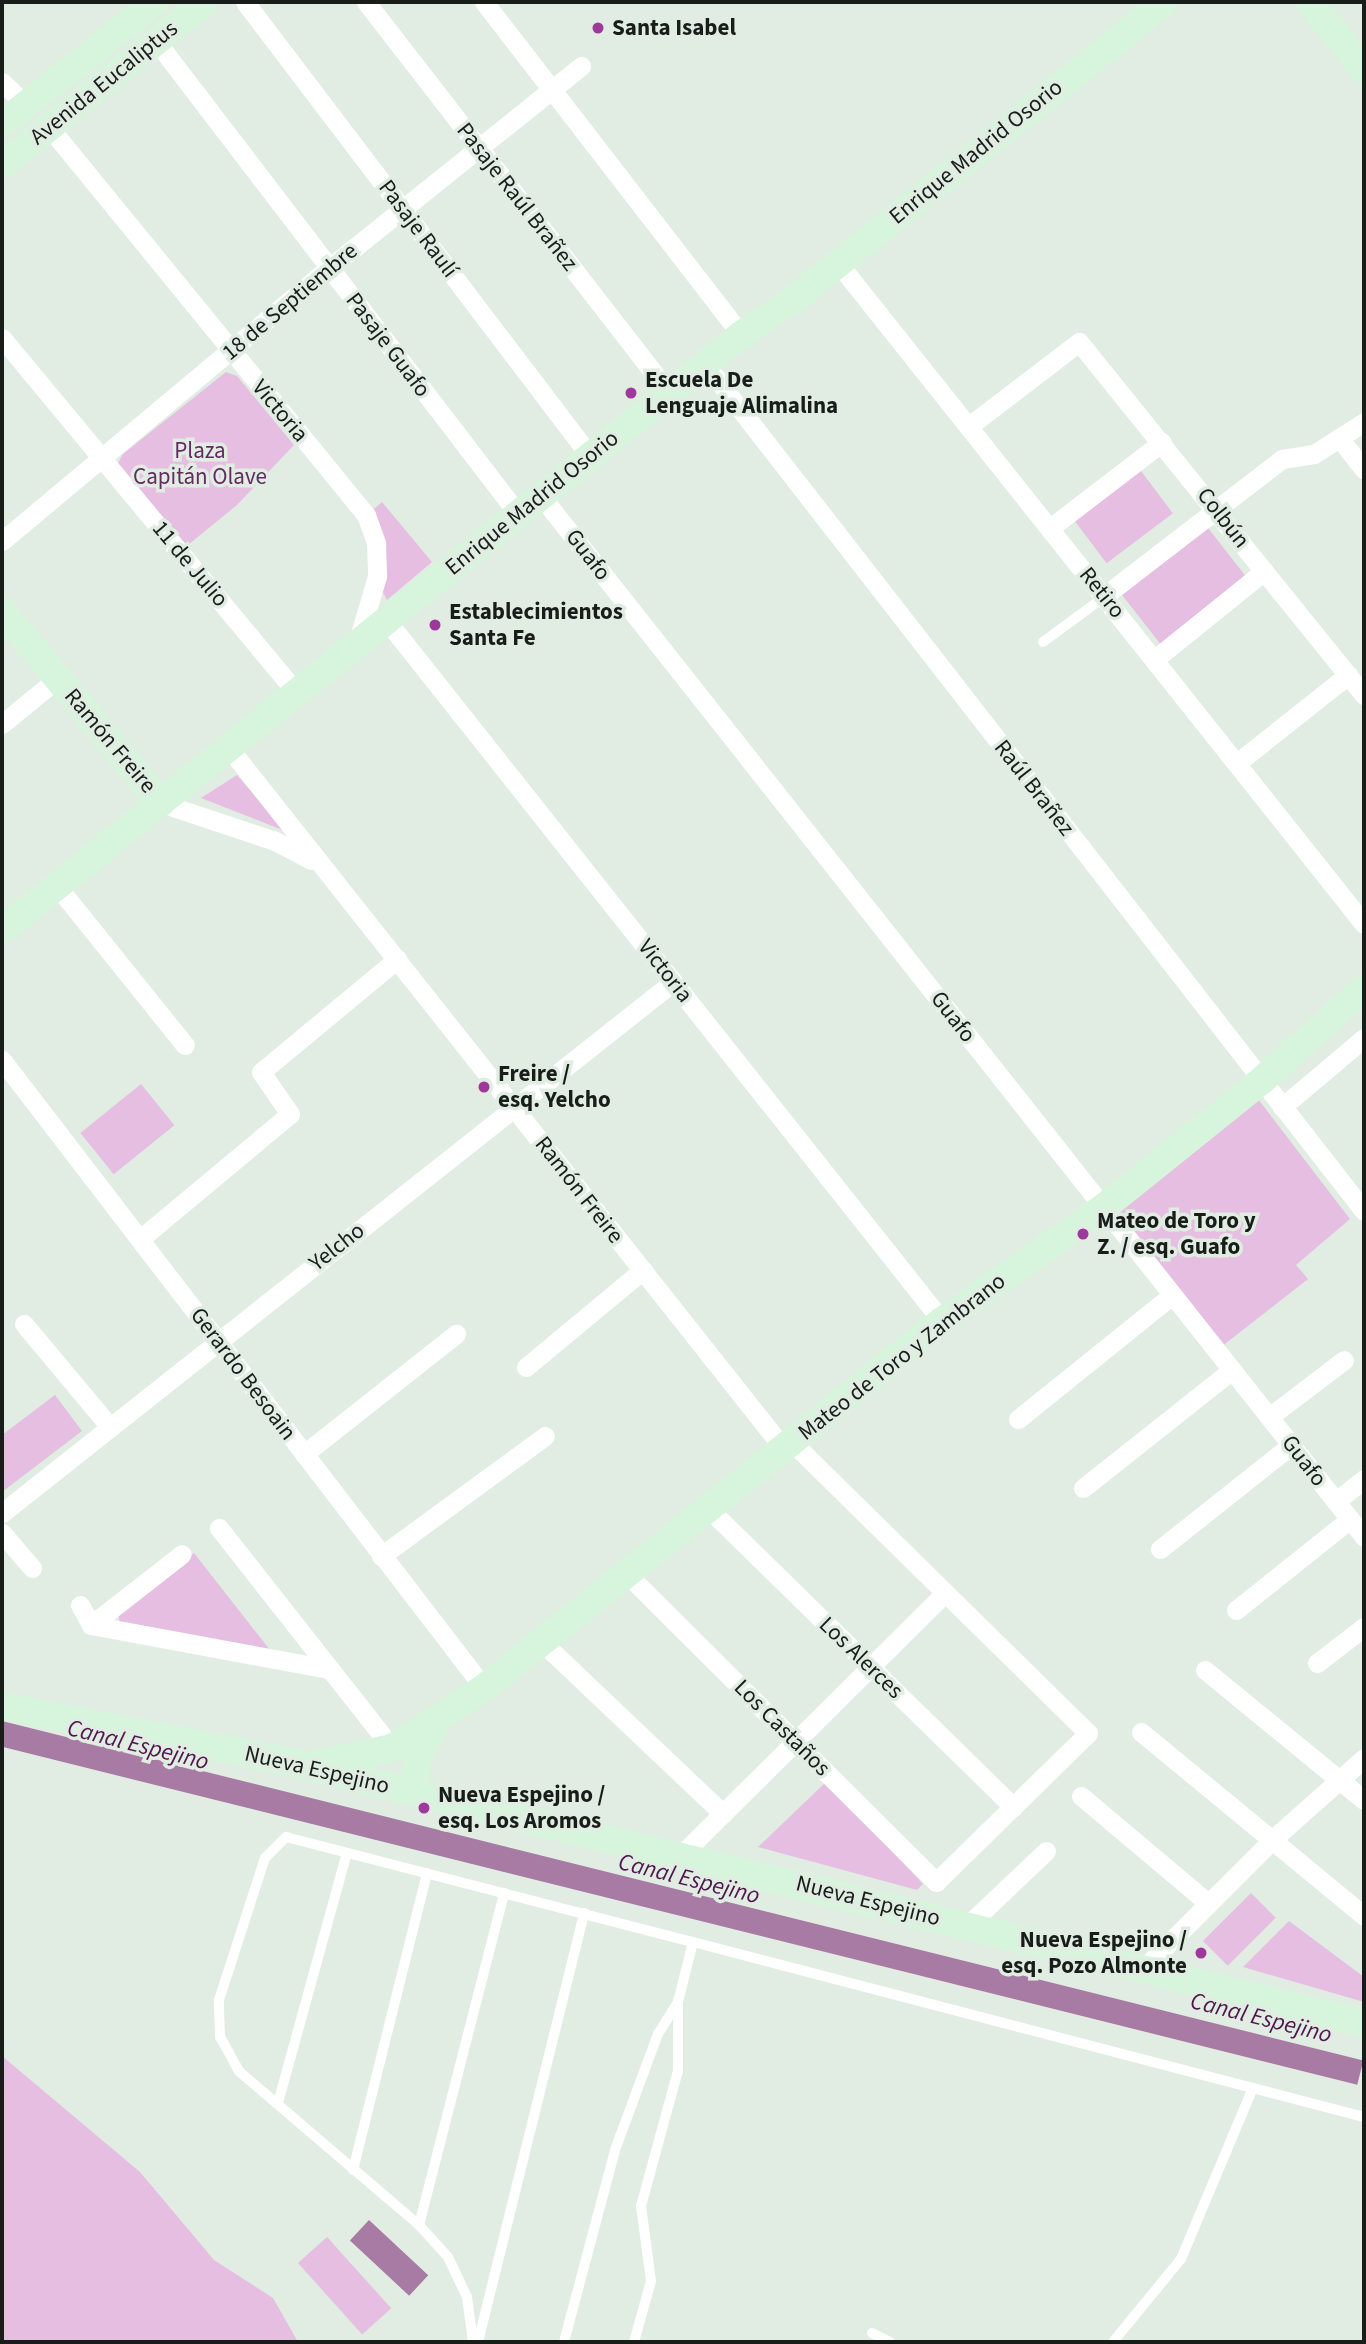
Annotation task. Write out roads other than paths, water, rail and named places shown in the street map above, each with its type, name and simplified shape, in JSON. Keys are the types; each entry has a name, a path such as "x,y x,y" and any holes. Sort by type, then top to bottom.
{"street":[{"name":"Avenida Eucaliptus","path":"2,124 155,2"},
{"name":"Avenida Eucaliptus","path":"2,165 205,2"},
{"name":"Pasaje Raulí","path":"245,2 590,456"},
{"name":"Pasaje Raúl Brañez","path":"366,2 669,393"},
{"path":"484,2 741,335"},
{"name":"Enrique Madrid Osorio","path":"2,930 741,335 838,263 1164,2"},
{"path":"1310,2 1364,70"},
{"name":"Pasaje Guafo","path":"156,41 518,514"},
{"path":"94,51 99,65 114,75"},
{"name":"18 de Septiembre","path":"2,541 330,268 581,66"},
{"path":"2,82 26,105"},
{"name":"Victoria","path":"49,127 231,353 353,497 372,529 378,560 375,588 360,639 348,652"},
{"name":"Retiro","path":"838,263 1364,924"},
{"name":"11 de Julio","path":"2,338 297,693"},
{"name":"Colbún","path":"969,426 1079,342 1218,509 1364,695"},
{"name":"Raúl Brañez","path":"705,364 1261,1081 1358,1189 1364,1211"},
{"path":"1104,596 1282,459 1314,454 1364,422"},
{"path":"1340,439 1364,470"},
{"path":"1051,528 1162,442"},
{"name":"Guafo","path":"541,496 1364,1537"},
{"path":"1155,659 1264,571"},
{"name":"Ramón Freire","path":"2,611 161,803 275,841 321,866"},
{"name":"Victoria","path":"387,621 942,1321"},
{"path":"1237,763 1348,675"},
{"path":"2,724 58,678"},
{"name":"Ramón Freire","path":"229,748 643,1270 788,1446 945,1593 1088,1733 1013,1807"},
{"path":"57,886 184,1045"},
{"path":"140,1239 290,1114 261,1072 397,959"},
{"name":"Yelcho","path":"2,1513 673,982"},
{"name":"Mateo de Toro y Zambrano","path":"294,1763 348,1760 392,1748 437,1722 484,1688 942,1321 1104,1208 1261,1081 1364,988"},
{"path":"1282,1107 1364,1038"},
{"name":"Gerardo Besoain","path":"2,1060 484,1688"},
{"path":"526,1367 643,1270"},
{"path":"1018,1419 1172,1295"},
{"path":"24,1324 110,1427"},
{"path":"304,1454 456,1334"},
{"path":"1269,1417 1344,1360"},
{"path":"1083,1488 1231,1370"},
{"path":"381,1556 545,1436"},
{"path":"1160,1549 1291,1445"},
{"path":"1336,1501 1364,1479"},
{"name":"Los Alerces","path":"709,1509 1013,1807"},
{"path":"1236,1610 1350,1519"},
{"path":"219,1528 392,1748 404,1790"},
{"path":"2,1533 32,1569"},
{"path":"92,1625 183,1554"},
{"name":"Los Castaños","path":"628,1575 936,1882 1013,1807"},
{"path":"681,1855 945,1593"},
{"path":"80,1605 92,1625 328,1669"},
{"path":"1317,1663 1364,1627"},
{"path":"543,1643 723,1814"},
{"path":"1205,1670 1364,1800"},
{"name":"Nueva Espejino","path":"2,1706 294,1763 1364,2023"},
{"name":"Mateo de Toro y Zambrano","path":"404,1790 437,1722"},
{"path":"1141,1732 1364,1916"},
{"path":"1142,1970 1272,1839 1364,1758"},
{"path":"1081,1796 1208,1903"},
{"path":"967,1926 1046,1851"}],"lane":[{"path":"1043,642 1104,596"},
{"path":"476,2342 461,2276 419,2225 239,2071 220,2037 219,2000 265,1858 286,1837 1364,2117"},
{"path":"278,2103 347,1853"},
{"path":"353,2170 428,1873"},
{"path":"419,2225 505,1893"},
{"path":"476,2342 584,1913"},
{"path":"634,2342 651,2281 642,2206 678,2071 678,2001 694,1942"},
{"path":"564,2342 615,2150 658,2034 678,2001"},
{"path":"1113,2342 1181,2259 1253,2088"},
{"path":"872,2333 890,2342"}],"place":[{"name":"Santa Isabel","path":"598,28"},
{"name":"Escuela De Lenguaje Alimalina","path":"631,393"},
{"name":"Establecimientos Santa Fe","path":"435,625"},
{"name":"Freire / esq. Yelcho","path":"484,1087"},
{"name":"Mateo de Toro y Z. / esq. Guafo","path":"1083,1234"},
{"name":"Nueva Espejino / esq. Los Aromos","path":"424,1808"},
{"name":"Nueva Espejino / esq. Pozo Almonte","path":"1201,1953"}],"park label":[{"name":"Plaza Capitán Olave","path":"200,464"}],"water label":[{"name":"Canal Espejino","path":"138,1745"},
{"name":"Canal Espejino","path":"689,1879"},
{"name":"Canal Espejino","path":"1261,2018"}]}
